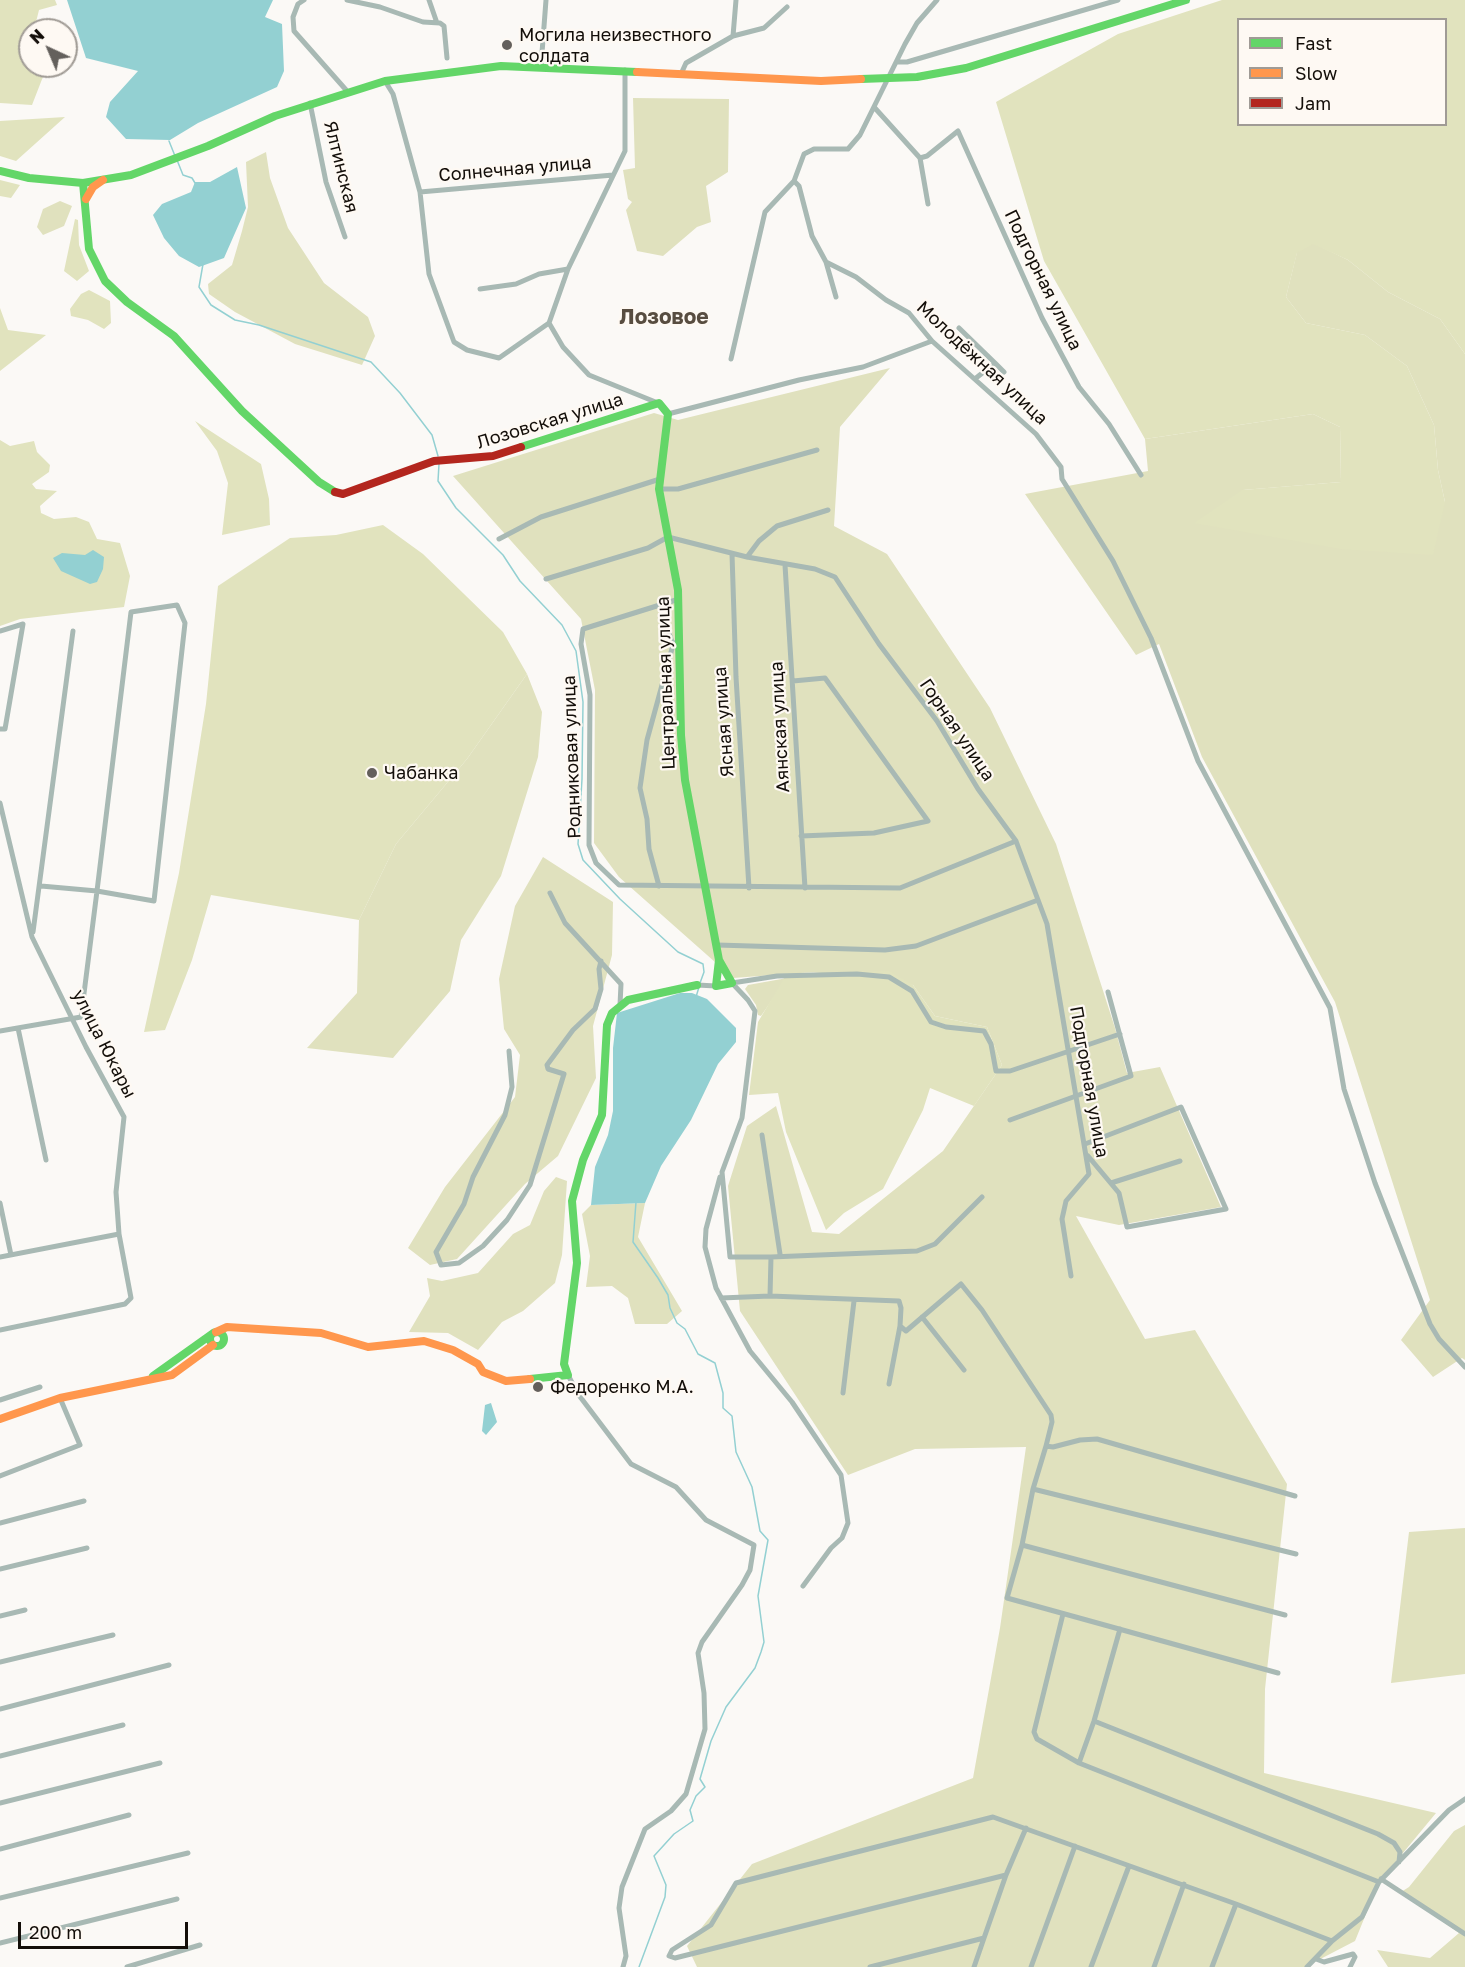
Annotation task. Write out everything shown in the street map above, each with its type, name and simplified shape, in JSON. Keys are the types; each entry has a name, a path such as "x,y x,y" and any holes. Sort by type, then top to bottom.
{"main road":[{"path":"0,171 83,183 131,175 310,103 346,91 385,81 501,66 541,66 821,81 917,77 966,68 1186,0"},
{"path":"84,210 88,194 104,179"},
{"path":"62,181 77,189 84,210"},
{"name":"Лозовская улица","path":"83,183 89,249 111,287 174,336 242,411 320,482 343,494 434,461 493,456 659,403"},
{"path":"659,403 668,414"},
{"name":"Центральная улица","path":"668,414 659,489 679,599 681,735 685,780 707,887 718,960 732,983"},
{"path":"718,960 716,986 732,983"},
{"path":"558,1376 564,1364 577,1263 572,1201 583,1160 602,1115 607,1025 620,1005 637,997 697,985"},
{"path":"134,1383 161,1372 214,1333 227,1327 321,1332 368,1347 424,1341 461,1354 478,1364 483,1372 506,1381 558,1376 569,1379"},
{"path":"0,1419 60,1398 172,1375 213,1345 220,1346 224,1341 227,1327"},
{"path":"214,1333 222,1334 224,1341"},
{"path":"213,1345 210,1341 214,1333"},
{"path":"564,1364 569,1379"}],"street":[{"path":"304,0 298,4 293,18 294,31 346,91"},
{"path":"347,0 444,26 447,57"},
{"path":"429,0 437,23"},
{"path":"541,66 546,0"},
{"path":"732,36 736,0"},
{"path":"731,358 765,212 794,180 804,154 809,150 848,149 860,135 886,78 898,62 917,23 937,0"},
{"path":"898,62 907,62 1118,0"},
{"path":"681,74 686,63 732,36 764,28 787,7"},
{"path":"385,81 393,94 420,192 429,274 454,342 467,351 499,358 549,323 568,269 625,151 625,70"},
{"name":"Ялтинская","path":"310,103 327,182 345,237"},
{"path":"873,107 920,158 927,204"},
{"name":"Подгорная улица","path":"920,158 927,156 958,131 1042,318 1079,387 1109,424 1141,475"},
{"name":"Солнечная улица","path":"420,192 613,175"},
{"path":"794,180 799,186 812,236 826,262 836,297"},
{"name":"Молодёжная улица","path":"826,262 856,277 886,300 909,313 932,341 1036,434 1061,467 1062,479 1113,561 1150,638 1198,761 1330,1008 1344,1089 1375,1183 1430,1324 1439,1340 1465,1367"},
{"path":"480,289 516,284 539,274 568,269"},
{"path":"549,323 563,347 589,375 659,403"},
{"path":"959,328 1004,372"},
{"path":"668,414 799,380 863,367 932,341"},
{"path":"976,378 995,363"},
{"path":"659,489 678,489 817,450"},
{"path":"499,539 541,517 660,479"},
{"path":"747,557 759,541 777,526 828,510"},
{"path":"546,579 648,548 668,537"},
{"name":"Горная улица","path":"668,537 732,554 815,569 835,577 879,644 937,721 978,789 1016,841 1047,924 1053,957"},
{"name":"Ясная улица","path":"732,554 736,677 749,888"},
{"name":"Аянская улица","path":"785,565 805,888"},
{"name":"Родниковая улица","path":"679,599 583,629 581,644 590,695 589,844 596,863 619,885 900,888 1016,841"},
{"path":"0,1031 81,1017 97,891 131,612 177,605 185,623 154,901 97,891 41,886"},
{"path":"0,632 23,624 5,729 0,729"},
{"path":"666,624 673,645"},
{"path":"32,937 41,886 73,631"},
{"path":"659,886 649,849 647,819 640,788 647,741 673,645 680,638"},
{"path":"793,681 825,678 928,821 874,833 801,836"},
{"name":"улица Юкары","path":"0,803 32,937 86,1047 124,1117 116,1192 119,1234 131,1298 125,1304 0,1330"},
{"path":"550,893 565,923 621,984 620,1005"},
{"path":"717,945 885,950 916,946 1038,900"},
{"name":"Подгорная улица","path":"1053,957 1089,1174 1066,1201 1062,1219 1071,1276"},
{"path":"509,1051 512,1087 505,1115 473,1177 464,1204 436,1252 441,1265 459,1263 483,1246 507,1220 531,1185 564,1074 548,1069 547,1065 573,1030 595,1009 602,990 599,969 601,961"},
{"path":"732,983 777,976 857,974 889,977 912,991 931,1022 946,1027 984,1031 991,1044 996,1071 1010,1071 1120,1034"},
{"path":"732,983 755,1011 742,1118 722,1172 706,1229 705,1247 721,1298 750,1351 792,1402 841,1475 848,1523 842,1538 831,1548 803,1586"},
{"path":"697,985 716,986"},
{"path":"1010,1120 1131,1076 1108,992"},
{"path":"18,1028 46,1160"},
{"path":"1085,1144 1181,1107 1226,1209 1127,1227 1119,1193 1087,1155"},
{"path":"762,1135 780,1254"},
{"path":"1110,1183 1180,1161"},
{"path":"722,1172 730,1257 917,1251 934,1244 982,1197"},
{"path":"0,1203 11,1255"},
{"path":"0,1257 119,1234"},
{"path":"770,1296 771,1257"},
{"path":"900,1326 906,1331 961,1284 982,1310 1051,1414 1052,1422 1033,1489 1022,1545 1007,1598 1278,1673"},
{"path":"721,1298 770,1296 899,1301 902,1308 900,1326 889,1384"},
{"path":"843,1393 854,1301"},
{"path":"922,1317 964,1370"},
{"path":"569,1379 616,1447 632,1464 676,1487 706,1520 754,1545 750,1570 702,1642 698,1653 704,1693 705,1729 686,1794 671,1811 645,1829 622,1887 619,1908 626,1956 622,1967"},
{"path":"0,1400 40,1387"},
{"path":"0,1476 80,1444 60,1398"},
{"path":"1046,1446 1053,1448 1080,1440 1097,1439 1295,1496"},
{"path":"1033,1489 1296,1554"},
{"path":"0,1523 84,1501"},
{"path":"1022,1545 1285,1615"},
{"path":"0,1569 87,1548"},
{"path":"0,1616 25,1610"},
{"path":"1063,1614 1034,1732 1037,1740 1043,1745 1079,1763 1380,1880 1465,1934"},
{"path":"1079,1763 1094,1721 1120,1629"},
{"path":"0,1662 113,1635"},
{"path":"0,1709 169,1665"},
{"path":"1094,1721 1378,1834 1394,1843 1400,1852 1399,1862"},
{"path":"0,1756 123,1725"},
{"path":"0,1803 160,1763"},
{"path":"1307,1967 1333,1940 1362,1917 1380,1880 1449,1810 1465,1799"},
{"path":"0,1849 129,1815"},
{"path":"1006,1875 675,1958 669,1956 672,1950 711,1925 736,1883 993,1816 1333,1940"},
{"path":"974,1967 1006,1875 1026,1828"},
{"path":"1031,1967 1075,1846"},
{"path":"0,1898 188,1853"},
{"path":"1091,1967 1129,1866"},
{"path":"1154,1967 1184,1884"},
{"path":"0,1943 177,1899"},
{"path":"1212,1967 1236,1904"},
{"path":"870,1967 984,1938"},
{"path":"127,1967 200,1945"},
{"path":"1316,1959 1324,1962 1353,1954 1355,1957 1350,1967"}],"green space":[{"path":"0,0 55,0 57,5 39,10 37,18 18,18 18,78 42,78 32,105 0,103"},
{"path":"1222,0 1465,0 1465,354 1440,319 1388,292 1348,260 1313,244 1297,253 1286,297 1306,323 1365,335 1407,366 1434,425 1438,470 1445,502 1433,555 1341,549 1194,523 1242,490 1341,482 1340,427 1313,414 1145,439 1044,261 996,102 1118,34"},
{"path":"633,98 729,99 728,172 706,186 711,222 697,227 663,256 637,251 626,210 632,202 628,199 623,170 635,168"},
{"path":"65,117 16,161 0,156 0,121"},
{"path":"266,152 270,178 288,228 324,283 368,317 375,336 362,365 295,344 235,312 209,294 208,284 232,265 242,231 248,207 246,162"},
{"path":"0,180 20,185 11,198 0,196"},
{"path":"60,201 72,206 64,226 43,235 37,227 43,209"},
{"path":"75,219 78,220 79,245 89,271 77,281 64,271"},
{"path":"1313,243 1348,260 1388,292 1440,319 1465,354 1465,1360 1462,1358 1433,1377 1401,1340 1430,1300 1335,1002 1202,757 1159,644 1136,655 1025,494 1148,471 1145,439 1313,414 1340,427 1341,482 1243,490 1445,502 1438,470 1434,425 1407,366 1365,335 1306,323 1286,297 1297,252"},
{"path":"89,290 110,301 111,323 104,329 88,320 71,316 70,309 81,294"},
{"path":"0,308 8,330 46,335 0,371"},
{"path":"890,368 840,427 834,526 887,554 990,708 1056,844 1115,1028 1127,1073 1160,1067 1221,1207 1119,1225 1076,1216 1145,1339 1195,1330 1287,1484 1265,1689 1264,1773 1436,1813 1379,1882 1355,1941 1305,1967 697,1967 687,1946 752,1864 973,1778 1000,1628 1026,1447 915,1449 848,1475 740,1311 728,1186 747,1126 776,1106 812,1232 839,1234 943,1151 1002,1065 987,1027 935,1016 913,985 814,972 733,978 619,877 594,843 595,690 581,619 453,476 654,413 678,420"},
{"path":"195,421 261,464 269,499 270,525 222,535 228,483 217,451"},
{"path":"0,440 10,446 34,441 37,452 50,465 49,472 32,484 36,489 57,491 40,506 41,513 54,519 76,517 89,522 97,539 120,543 130,576 124,607 20,619 0,626"},
{"path":"383,525 423,554 503,632 527,674 467,759 396,844 359,920 211,895 192,960 165,1030 144,1032 179,873 206,704 218,586 290,538 336,535"},
{"path":"527,674 542,712 538,757 501,876 461,940 450,991 393,1058 307,1048 357,993 359,920 396,844 467,759"},
{"path":"543,857 613,902 612,955 593,1026 596,1078 558,1156 525,1184 457,1259 430,1265 408,1248 445,1187 515,1097 520,1055 504,1029 499,979 515,906"},
{"path":"889,971 913,985 935,1016 987,1027 1002,1065 974,1106 930,1088 923,1110 883,1189 844,1213 826,1230 786,1132 778,1093 749,1095 758,1022 787,973"},
{"path":"787,978 761,1016 758,1015 756,1005 745,989 748,985"},
{"path":"556,1177 567,1181 562,1255 555,1283 523,1311 502,1322 478,1350 448,1333 409,1332 430,1296 427,1278 442,1281 478,1273 513,1234 530,1225 544,1191"},
{"path":"645,1203 638,1237 682,1311 667,1324 635,1324 628,1298 612,1286 586,1287 590,1256 582,1214 591,1205"},
{"path":"1465,1528 1465,1674 1391,1683 1409,1532"},
{"path":"1465,1825 1465,1967 1388,1967 1377,1950 1430,1958 1459,1933 1401,1892 1409,1887 1454,1831"}],"water":[{"path":"67,0 273,0 265,17 282,24 284,71 277,87 198,123 170,140 126,139 106,117 110,102 138,71 86,58 78,34 78,18 73,18"},
{"path":"237,167 246,208 224,258 199,267 179,256 164,238 153,215 162,204 191,192 195,182 210,182"},
{"path":"93,550 104,557 103,569 97,582 90,584 61,571 53,558 62,553 85,555"},
{"path":"680,993 692,993 707,999 736,1028 736,1042 718,1064 691,1120 661,1166 645,1203 591,1205 595,1167 608,1135 613,1111 613,1048 617,1013"},
{"path":"491,1403 497,1422 486,1435 482,1431 485,1405"}],"waterway":[{"path":"169,141 175,156"},
{"path":"177,160 183,175 192,178 195,183"},
{"path":"203,264 199,287 211,305 235,320 259,325 371,362 400,393 432,435 438,456"},
{"path":"439,464 438,481 456,508 503,555 520,581 562,625 576,651 583,702 578,844 583,860 620,899 678,952 703,964 704,972 700,983"},
{"path":"696,997 699,987"},
{"path":"636,1202 633,1242 668,1295 670,1308 677,1323 685,1329 698,1354 715,1363 723,1393 723,1408 732,1416 736,1452 752,1487 760,1531 768,1540 758,1596 764,1642 761,1652 755,1668 726,1707 711,1741 700,1779 705,1787 696,1796 690,1810 693,1821 674,1834 654,1856 666,1885 665,1897 639,1967"}],"traffic: fast":[{"path":"861,79 917,77 966,68 1186,0"},
{"path":"0,171 29,178 83,183 131,175 208,146 275,116 385,81 501,66 637,72"},
{"path":"83,183 89,249 105,281 127,302 174,336 242,411 319,482 335,492"},
{"path":"521,447 659,403 668,414 659,489 678,590 681,735 685,780 719,960 732,983 716,986 719,960"},
{"path":"530,1379 568,1375 564,1364 577,1263 572,1201 583,1160 602,1115 607,1025 612,1013 628,1000 697,985"},
{"path":"217,1332 222,1334 224,1339 222,1344 217,1346 212,1344 210,1339 212,1334 217,1332"},
{"path":"153,1376 212,1334"}],"traffic: slow":[{"path":"637,72 821,81 861,79"},
{"path":"86,199 93,187 103,180"},
{"path":"216,1332 227,1327 321,1333 368,1347 424,1341 453,1350 478,1364 483,1372 506,1381 530,1379"},
{"path":"0,1419 60,1398 172,1375 213,1345"}],"traffic: jam":[{"path":"335,492 343,494 434,461 493,456 521,447"}],"place":[{"name":"Могила неизвестного солдата","path":"507,45"},
{"name":"Чабанка","path":"372,773"},
{"name":"Федоренко М.А.","path":"538,1387"}],"district":[{"name":"Лозовое","path":"664,317"}]}
